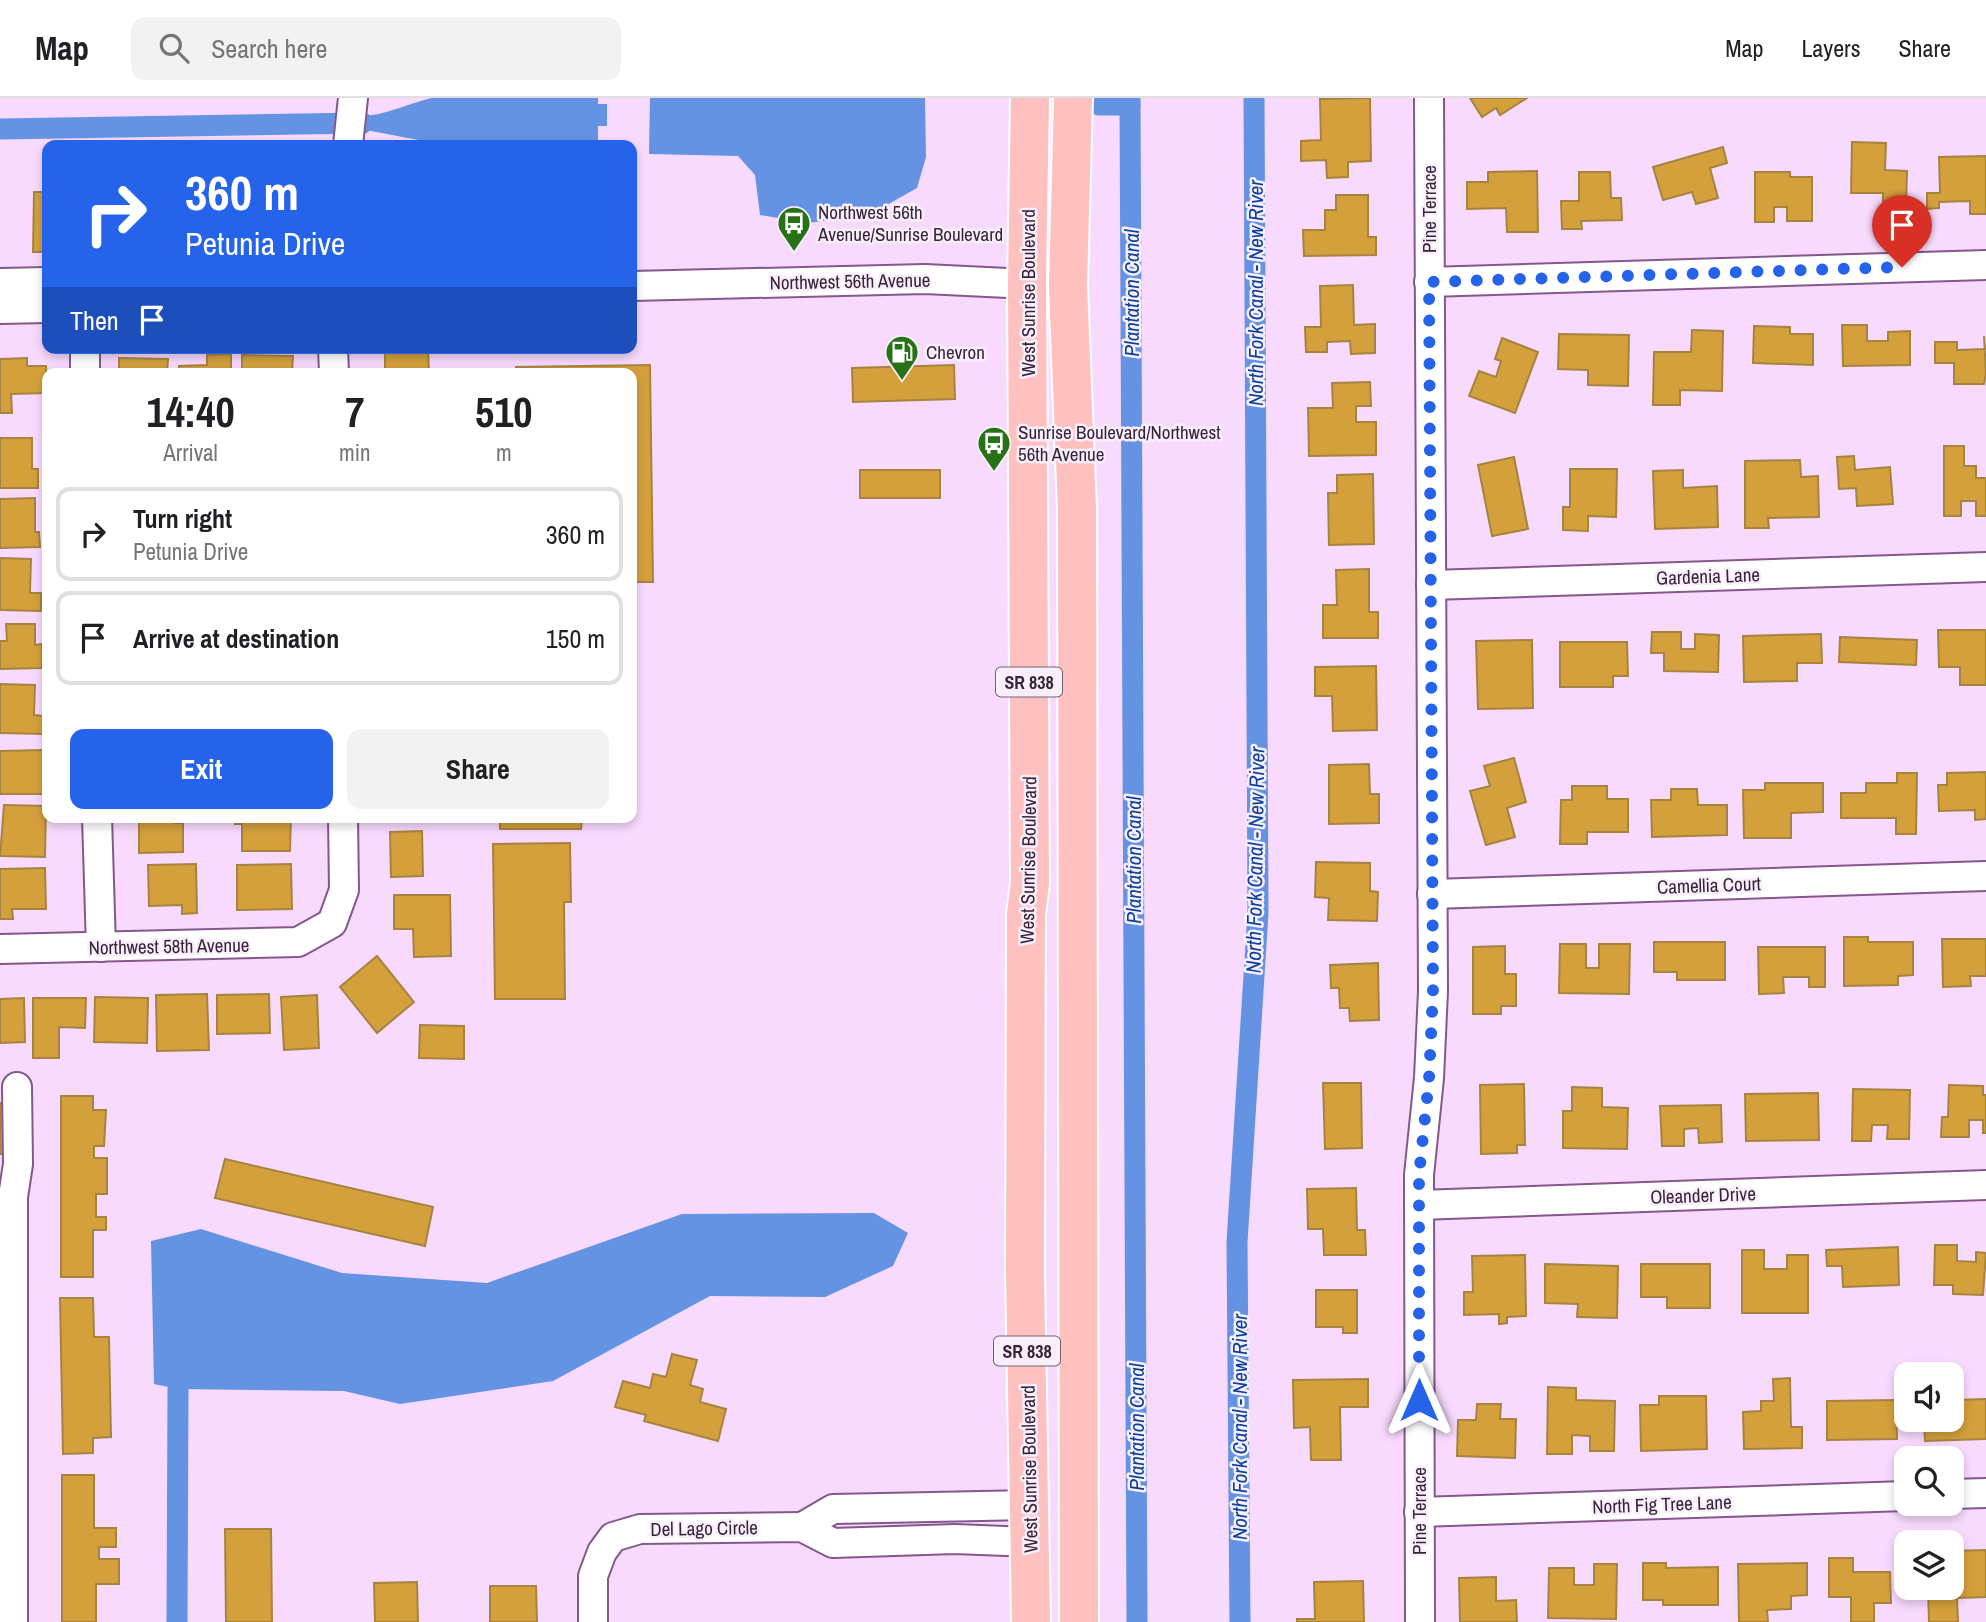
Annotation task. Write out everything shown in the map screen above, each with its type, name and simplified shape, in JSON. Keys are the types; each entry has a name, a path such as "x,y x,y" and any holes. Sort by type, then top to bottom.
{"highway":[{"name":"West Sunrise Boulevard","path":"1030,98 1027,284 1030,883 1026,914 1025,1272 1031,1622"},
{"name":"West Sunrise Boulevard","path":"1073,98 1068,286 1077,510 1079,1622"},
{"path":"1030,883 1047,909 1048,953 1079,1036"},
{"path":"1025,1272 1045,1312 1047,1471 1052,1481 1078,1496"},
{"path":"1031,1505 1054,1537 1054,1622"}],"street":[{"name":"Pine Terrace","path":"1420,1622 1420,1144 1431,1048 1432,894 1429,98"},
{"path":"349,140 353,100"},
{"path":"1429,282 1986,265"},
{"name":"Northwest 56th Avenue","path":"637,286 925,279 1068,286"},
{"path":"0,283 42,282"},
{"path":"0,309 42,308"},
{"name":"Gardenia Lane","path":"1431,585 1986,567"},
{"path":"97,823 101,947"},
{"name":"Northwest 58th Avenue","path":"0,949 298,943 332,923 344,890 343,823"},
{"name":"Camellia Court","path":"1432,894 1986,876"},
{"path":"13,1622 12,1419 6,1197 18,1164 17,1087"},
{"name":"Oleander Drive","path":"1419,1205 1986,1185"},
{"path":"0,1387 12,1419"},
{"path":"1964,1494 1986,1493"},
{"name":"North Fig Tree Lane","path":"1419,1512 1894,1496"},
{"path":"802,1527 832,1509 1031,1505"},
{"name":"Del Lago Circle","path":"593,1622 593,1576 602,1552 613,1537 640,1529 802,1527 833,1543 955,1539 1031,1542"}],"water":[{"path":"432,98 598,98 598,104 607,104 607,126 598,126 598,140 419,140 371,131 365,126 366,119 371,115"},
{"path":"650,98 925,98 926,157 917,188 869,215 808,223 760,215 755,175 738,156 649,154"},
{"path":"874,1213 908,1233 893,1266 825,1297 710,1296 553,1381 400,1404 344,1391 178,1389 154,1384 151,1241 201,1229 342,1273 487,1283 682,1214"}],"building":[{"path":"1370,98 1371,161 1348,162 1348,177 1327,178 1326,160 1301,161 1301,141 1321,140 1320,99"},
{"path":"1470,98 1527,98 1500,115 1496,108 1482,117"},
{"path":"1852,142 1886,143 1885,170 1907,171 1906,208 1883,207 1883,193 1851,193"},
{"path":"1723,147 1727,163 1710,168 1718,198 1696,204 1692,192 1663,200 1653,167"},
{"path":"1986,156 1986,214 1970,214 1970,201 1939,202 1939,208 1927,209 1927,193 1940,193 1939,157"},
{"path":"1537,171 1538,232 1507,232 1506,208 1467,209 1467,182 1488,182 1488,172"},
{"path":"1579,172 1610,172 1611,198 1621,198 1622,220 1581,221 1582,229 1562,229 1561,201 1579,201"},
{"path":"1755,172 1790,172 1790,177 1812,177 1812,221 1787,221 1787,207 1774,207 1774,222 1755,222"},
{"path":"34,192 42,192 42,252 33,252"},
{"path":"1336,195 1368,195 1368,237 1376,237 1376,255 1304,256 1303,230 1325,230 1325,210 1336,210"},
{"path":"1353,285 1354,325 1375,324 1375,353 1351,354 1350,341 1327,342 1327,352 1306,352 1305,327 1321,327 1320,286"},
{"path":"1842,325 1867,325 1867,341 1888,341 1888,332 1910,331 1910,365 1843,366"},
{"path":"1754,326 1790,327 1790,334 1813,334 1813,365 1753,363"},
{"path":"1692,330 1723,331 1722,391 1680,390 1680,405 1653,405 1654,352 1691,352"},
{"path":"1559,334 1629,335 1628,386 1588,385 1588,370 1558,369"},
{"path":"1502,338 1538,352 1515,413 1469,396 1479,371 1496,377 1501,361 1495,359"},
{"path":"1935,342 1957,342 1957,350 1985,349 1984,384 1954,384 1954,363 1935,363"},
{"path":"231,354 231,368 179,368 207,365 207,355"},
{"path":"385,354 428,354 429,368 385,368"},
{"path":"242,355 293,356 292,368 242,368"},
{"path":"27,358 27,366 46,366 42,368 42,393 11,394 12,413 0,413 0,359"},
{"path":"119,358 168,359 167,368 119,368"},
{"path":"650,365 653,582 637,582 637,368 516,367"},
{"path":"954,365 955,399 853,402 852,368"},
{"path":"1370,382 1371,406 1356,406 1356,422 1376,422 1376,455 1309,456 1308,408 1333,408 1332,383"},
{"path":"0,438 32,438 32,469 38,469 38,488 0,488"},
{"path":"1944,446 1964,446 1964,466 1976,466 1976,478 1986,478 1986,516 1976,516 1976,501 1961,501 1961,516 1944,516"},
{"path":"1854,456 1855,470 1890,467 1893,504 1857,506 1856,488 1839,489 1837,457"},
{"path":"1514,457 1528,529 1492,536 1478,465"},
{"path":"1800,460 1801,477 1818,476 1819,517 1768,518 1769,528 1745,528 1745,461"},
{"path":"1570,469 1617,469 1616,517 1588,516 1588,531 1563,530 1563,507 1570,507"},
{"path":"860,470 940,470 940,498 860,498"},
{"path":"1683,470 1683,488 1717,486 1718,527 1655,529 1653,471"},
{"path":"1373,474 1374,544 1329,545 1328,493 1337,493 1337,475"},
{"path":"35,498 35,532 39,532 40,547 0,548 0,499"},
{"path":"0,558 31,559 30,593 41,593 41,611 0,610"},
{"path":"1369,569 1369,612 1378,612 1378,638 1323,638 1323,605 1337,605 1336,570"},
{"path":"6,624 35,624 35,645 42,644 42,668 0,669 0,641 7,641"},
{"path":"1938,630 1986,630 1986,685 1960,685 1960,667 1939,667"},
{"path":"1652,632 1681,632 1681,649 1695,649 1695,634 1719,635 1718,672 1664,671 1664,653 1651,653"},
{"path":"1821,634 1822,663 1797,663 1797,681 1744,682 1743,636"},
{"path":"1840,637 1917,640 1916,665 1839,662"},
{"path":"1532,640 1533,708 1478,709 1476,641"},
{"path":"1560,642 1627,642 1628,676 1613,676 1613,687 1560,687"},
{"path":"1376,666 1377,730 1333,731 1332,696 1315,696 1315,667"},
{"path":"0,684 35,685 34,715 42,716 42,734 0,733"},
{"path":"42,750 42,794 0,794 0,751"},
{"path":"1514,758 1526,802 1507,808 1515,837 1486,845 1470,791 1490,786 1484,766"},
{"path":"1369,764 1370,794 1379,794 1379,823 1329,824 1329,765"},
{"path":"1986,772 1986,819 1975,820 1975,810 1939,811 1938,785 1947,785 1947,773"},
{"path":"1897,773 1917,773 1916,834 1896,834 1896,818 1841,818 1841,793 1866,793 1866,783 1897,783"},
{"path":"1765,783 1823,783 1823,812 1791,813 1791,838 1744,838 1743,790 1765,790"},
{"path":"1572,786 1607,786 1607,799 1628,799 1628,832 1587,832 1587,844 1560,844 1561,800 1572,800"},
{"path":"1671,789 1697,789 1698,805 1727,805 1727,835 1652,837 1651,800 1671,800"},
{"path":"4,805 42,806 42,823 46,823 45,857 0,856"},
{"path":"139,823 183,823 183,852 139,853"},
{"path":"291,823 290,851 242,851 242,824 235,824"},
{"path":"500,823 582,823 581,829 500,829"},
{"path":"422,831 423,876 391,877 390,832"},
{"path":"570,843 571,902 564,902 565,999 495,999 493,844"},
{"path":"1316,862 1370,863 1370,891 1378,892 1377,921 1328,920 1329,898 1315,897"},
{"path":"196,864 197,913 182,914 182,905 149,906 148,865"},
{"path":"291,864 292,909 237,910 237,865"},
{"path":"45,868 46,909 12,909 13,919 0,919 0,869"},
{"path":"394,895 450,895 451,956 414,957 413,929 394,929"},
{"path":"1844,937 1868,937 1868,942 1913,942 1913,975 1898,976 1898,985 1844,986"},
{"path":"1942,939 1986,939 1986,976 1970,976 1971,986 1943,987"},
{"path":"1654,942 1725,942 1725,980 1677,980 1677,972 1654,972"},
{"path":"1560,944 1586,944 1586,968 1599,968 1599,944 1630,944 1629,994 1559,993"},
{"path":"1505,946 1505,974 1516,974 1516,1006 1501,1006 1501,1014 1473,1014 1473,947"},
{"path":"1758,947 1825,947 1825,987 1809,987 1809,977 1783,977 1784,993 1759,994"},
{"path":"377,956 414,1002 377,1033 340,987"},
{"path":"1378,963 1379,1020 1350,1021 1349,1008 1340,1008 1339,988 1331,988 1330,965"},
{"path":"207,994 209,1050 157,1051 156,995"},
{"path":"269,994 270,1033 217,1034 217,995"},
{"path":"317,995 319,1048 284,1050 281,997"},
{"path":"95,997 148,998 147,1043 94,1042"},
{"path":"24,998 25,1042 0,1043 0,999"},
{"path":"33,998 86,998 85,1028 59,1027 59,1058 33,1058"},
{"path":"420,1025 464,1026 464,1059 419,1058"},
{"path":"1323,1083 1361,1083 1362,1148 1325,1149"},
{"path":"1524,1084 1525,1145 1517,1145 1517,1153 1481,1154 1480,1085"},
{"path":"1949,1085 1983,1086 1983,1095 1986,1095 1986,1133 1983,1133 1983,1120 1969,1120 1969,1137 1941,1137 1942,1117 1948,1117"},
{"path":"1572,1087 1602,1088 1602,1107 1628,1108 1627,1149 1563,1148 1563,1111 1572,1111"},
{"path":"1853,1089 1910,1090 1909,1139 1887,1139 1888,1125 1872,1125 1871,1141 1852,1141"},
{"path":"1818,1093 1819,1140 1746,1141 1745,1094"},
{"path":"61,1096 93,1096 93,1110 106,1110 104,1146 94,1146 94,1158 107,1158 107,1194 96,1194 96,1217 106,1217 106,1230 93,1230 93,1277 61,1277"},
{"path":"0,1103 4,1103 5,1154 0,1154"},
{"path":"1721,1105 1722,1142 1699,1143 1698,1128 1684,1129 1684,1146 1662,1146 1660,1106"},
{"path":"225,1159 433,1207 425,1246 215,1198"},
{"path":"1356,1188 1357,1230 1365,1230 1366,1255 1324,1255 1323,1229 1308,1229 1307,1189"},
{"path":"1935,1245 1957,1245 1957,1261 1976,1262 1976,1252 1986,1253 1983,1295 1953,1294 1953,1285 1934,1285"},
{"path":"1898,1247 1899,1285 1843,1287 1842,1266 1827,1266 1826,1250"},
{"path":"1742,1250 1764,1250 1764,1269 1787,1269 1787,1255 1808,1255 1808,1313 1742,1313"},
{"path":"1525,1255 1526,1316 1507,1317 1507,1323 1499,1324 1499,1314 1464,1315 1464,1292 1473,1292 1472,1256"},
{"path":"1545,1264 1618,1266 1617,1318 1577,1317 1578,1304 1545,1303"},
{"path":"1641,1264 1710,1264 1710,1308 1667,1308 1667,1297 1641,1297"},
{"path":"1316,1290 1357,1290 1357,1333 1343,1333 1343,1327 1316,1327"},
{"path":"60,1298 93,1298 94,1337 109,1337 111,1437 93,1438 93,1453 63,1454"},
{"path":"672,1354 697,1360 690,1385 703,1389 700,1402 726,1409 718,1441 644,1421 646,1415 615,1407 623,1381 650,1388 653,1374 666,1377"},
{"path":"1790,1378 1791,1427 1802,1427 1802,1448 1744,1449 1743,1412 1761,1411 1761,1401 1774,1401 1773,1379"},
{"path":"1368,1379 1368,1407 1340,1407 1341,1460 1311,1460 1310,1427 1294,1428 1293,1380"},
{"path":"1548,1387 1576,1388 1576,1400 1615,1401 1614,1451 1590,1451 1590,1436 1572,1435 1572,1454 1547,1454"},
{"path":"1659,1396 1706,1396 1707,1449 1641,1451 1640,1405 1659,1405"},
{"path":"1986,1399 1986,1439 1925,1441 1925,1432 1964,1432 1964,1400"},
{"path":"1894,1400 1894,1432 1897,1432 1897,1439 1827,1440 1827,1401"},
{"path":"1477,1404 1501,1404 1500,1419 1516,1419 1515,1458 1457,1456 1458,1420 1476,1420"},
{"path":"62,1475 94,1475 94,1528 116,1528 116,1547 99,1547 99,1559 119,1559 119,1584 96,1584 96,1622 62,1622"},
{"path":"225,1529 271,1529 272,1622 226,1622"},
{"path":"1986,1550 1986,1597 1964,1598 1964,1551"},
{"path":"1829,1558 1853,1558 1853,1572 1890,1572 1891,1603 1874,1603 1874,1622 1851,1622 1851,1597 1829,1597"},
{"path":"1643,1563 1666,1563 1666,1568 1718,1567 1718,1605 1663,1605 1663,1600 1643,1600"},
{"path":"1807,1563 1807,1595 1791,1596 1791,1609 1767,1610 1768,1622 1739,1622 1738,1564"},
{"path":"1594,1564 1617,1564 1616,1619 1548,1618 1549,1568 1574,1568 1574,1585 1594,1585"},
{"path":"1496,1577 1496,1601 1516,1600 1517,1622 1460,1622 1459,1578"},
{"path":"1363,1581 1364,1622 1297,1622 1297,1619 1315,1619 1314,1582"},
{"path":"417,1582 418,1622 375,1622 374,1583"},
{"path":"490,1586 536,1586 537,1622 490,1622"},
{"path":"1928,1600 1957,1600 1958,1622 1929,1622"}],"waterway":[{"name":"Plantation Canal","path":"1130,98 1137,1622"},
{"name":"North Fork Canal - New River","path":"1240,1622 1237,1242 1258,913 1254,98"},
{"path":"1099,105 1130,105"},
{"path":"0,129 363,123"},
{"path":"177,1622 178,1389"}],"place":[{"name":"Northwest 56th Avenue/Sunrise Boulevard","path":"794,253"},
{"name":"Chevron","path":"902,382"},
{"name":"Sunrise Boulevard/Northwest 56th Avenue","path":"994,473"}],"route":[{"path":"1419,1400 1420,1144 1429,1079 1433,991 1429,282 1902,267"}]}
